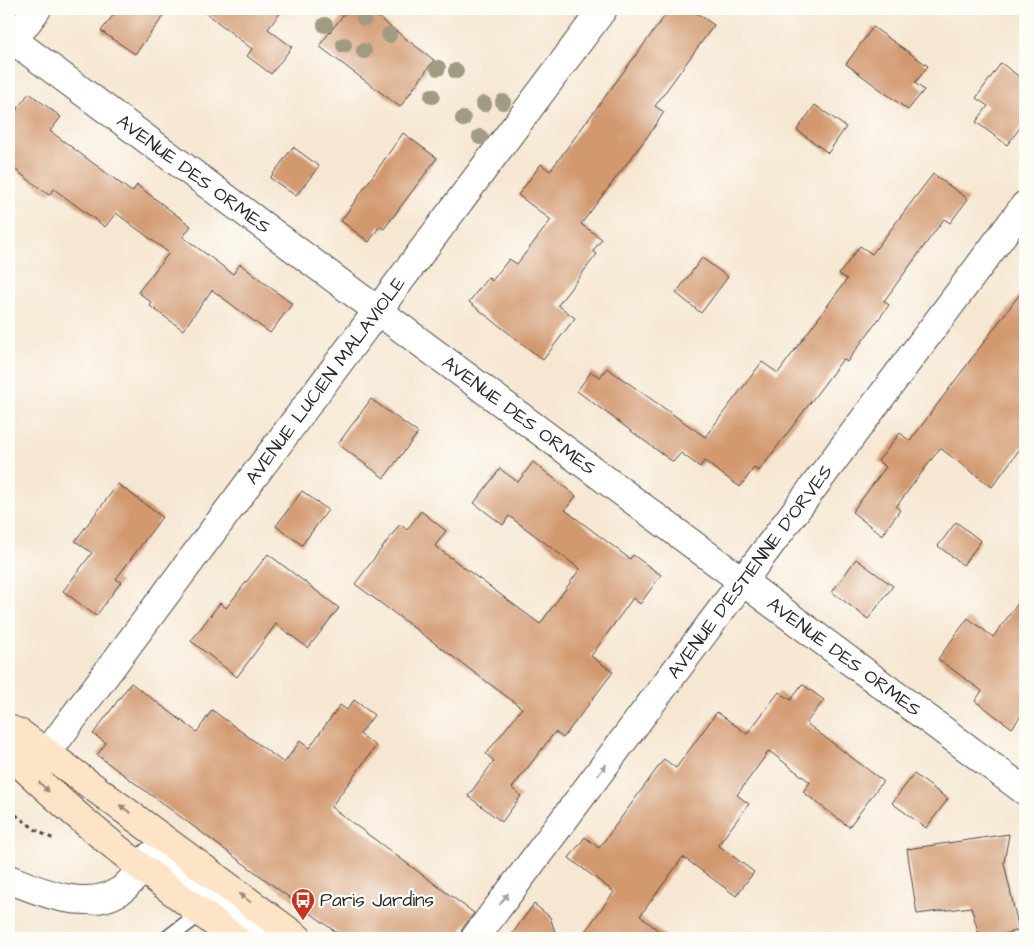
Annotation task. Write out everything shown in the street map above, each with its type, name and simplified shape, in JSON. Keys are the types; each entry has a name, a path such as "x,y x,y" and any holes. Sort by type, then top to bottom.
{"main road":[{"path":"9,729 21,734 47,752 298,938"},
{"path":"9,753 54,798 141,868 235,938"}],"street":[{"path":"11,43 37,9"},
{"name":"AVENUE LUCIEN MALAVIOLE","path":"47,752 603,9"},
{"name":"AVENUE DES ORMES","path":"11,43 377,309 1025,791"},
{"name":"AVENUE D'ESTIENNE D'ORVES","path":"475,938 745,581 1025,205"},
{"path":"9,879 44,893 90,900 106,897 120,891 150,856 235,921 244,923 273,920"}],"lane":[{"path":"168,938 190,921 198,911"}],"building":[{"path":"118,9 169,9 135,54 101,31"},
{"path":"201,9 283,9 268,29 292,47 271,74 247,56 252,49"},
{"path":"348,9 367,9 434,60 400,107 319,46"},
{"path":"670,9 691,9 714,25 655,106 664,112 653,129 581,224 602,239 593,251 597,254 558,305 575,318 543,360 469,302 488,277 492,281 509,259 517,264 551,220 518,195 541,164 550,171"},
{"path":"873,27 928,66 915,83 924,90 908,110 846,64"},
{"path":"1001,63 1025,81 1025,121 1007,145 976,122 988,106 976,98"},
{"path":"29,93 61,117 50,131 132,192 137,185 191,226 183,237 233,274 240,264 292,304 270,333 212,290 183,330 150,306 152,303 138,292 169,253 116,213 105,227 54,189 49,195 9,165 9,120"},
{"path":"815,105 846,127 828,153 797,130"},
{"path":"403,133 437,158 384,229 380,226 369,242 341,221"},
{"path":"293,147 319,166 296,196 270,178"},
{"path":"933,174 968,199 950,223 944,219 884,301 889,305 847,362 843,359 759,471 754,468 740,487 704,461 700,467 681,453 673,462 577,391 591,372 600,377 607,368 705,437 762,362 778,373 847,279 839,274 860,246 872,254"},
{"path":"702,258 728,277 701,313 676,293"},
{"path":"1025,287 1025,442 992,487 940,448 896,507 900,510 882,535 852,512 886,467 878,461 900,433 910,441"},
{"path":"371,399 418,433 384,478 338,444"},
{"path":"533,462 576,496 565,510 630,559 633,555 661,575 640,604 633,598 591,656 613,672 563,738 555,732 512,788 521,796 502,822 468,796 494,761 486,754 522,708 355,584 400,524 407,530 421,511 446,531 435,546 540,624 580,569 509,516 503,525 474,503 500,469 518,482"},
{"path":"118,484 162,517 116,579 121,582 96,616 63,591 92,553 75,541"},
{"path":"302,491 328,510 302,545 276,526"},
{"path":"956,522 981,541 963,565 938,546"},
{"path":"268,554 339,608 308,648 276,624 237,677 191,641 220,603 226,608"},
{"path":"856,559 893,586 868,619 832,592"},
{"path":"1025,594 1025,710 1012,728 975,701 982,691 938,659 968,618 993,637"},
{"path":"131,683 197,732 212,710 284,763 300,741 309,748 340,705 347,710 354,700 374,715 360,734 376,746 331,807 474,913 462,929 460,938 344,938 97,755 106,743 93,734"},
{"path":"802,684 824,700 806,723 883,781 849,827 803,792 810,782 769,751 737,795 749,804 718,845 754,872 736,896 683,857 640,916 668,938 580,938 614,892 569,858 585,837 599,848 664,759 676,768 717,712 747,734 779,692 791,700"},
{"path":"914,774 948,799 926,828 892,803"},
{"path":"1009,834 1004,863 1019,930 988,938 980,938 971,907 917,914 907,849"},
{"path":"534,904 550,917 557,938 509,938"}],"place":[{"name":"Paris Jardins","path":"303,921"}]}
